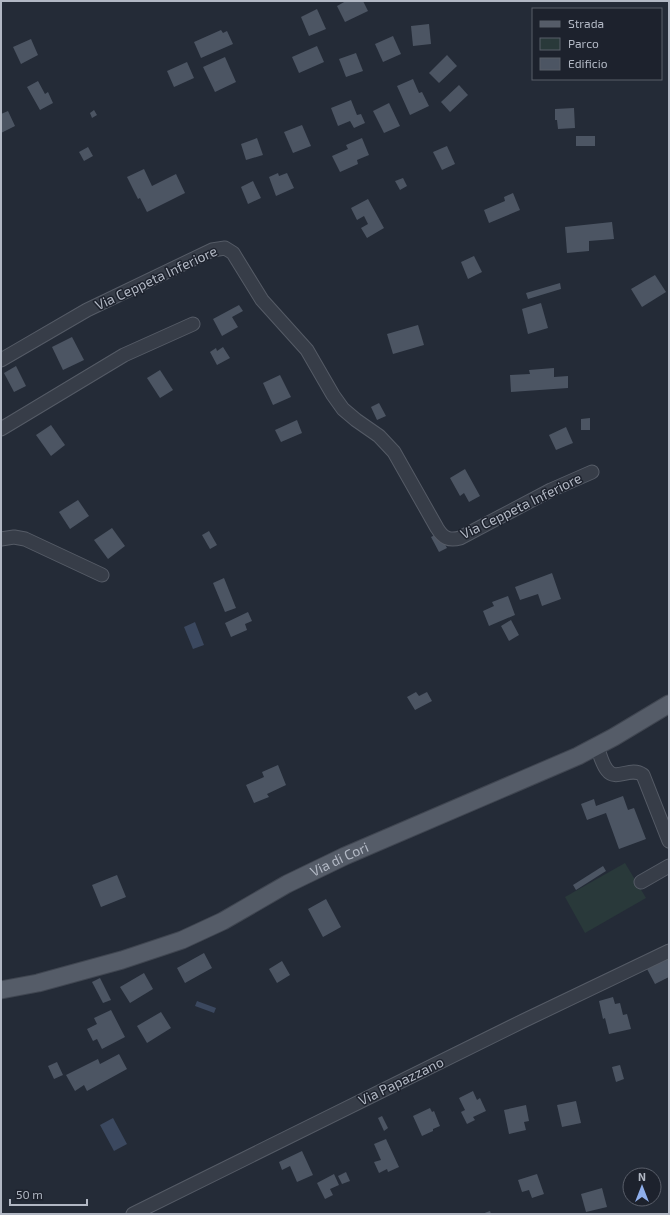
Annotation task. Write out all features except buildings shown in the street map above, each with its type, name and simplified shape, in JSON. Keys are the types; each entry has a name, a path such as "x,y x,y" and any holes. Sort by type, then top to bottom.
{"main road":[{"name":"Via di Cori","path":"1,990 33,984 115,962 187,938 232,917 287,884 345,856 597,747 669,704"}],"street":[{"name":"Via Ceppeta Inferiore","path":"1,360 87,310 212,250 225,248 233,253 262,300 304,346 343,408 353,418 383,439 394,452 439,532 445,538 454,539 464,536 551,490 592,472"},
{"path":"1,429 118,358 192,324"},
{"path":"1,539 14,537 25,539 102,575"},
{"path":"597,747 609,772 617,775 633,771 643,775 669,841"},
{"path":"641,882 669,866"},
{"name":"Via Papazzano","path":"133,1214 523,1021 669,951"}],"green space":[{"path":"625,863 646,898 585,933 565,897"}],"water":[{"path":"195,622 204,645 193,649 184,627"},
{"path":"197,1001 216,1008 214,1013 195,1006"},
{"path":"113,1118 127,1144 114,1151 100,1125"}]}
